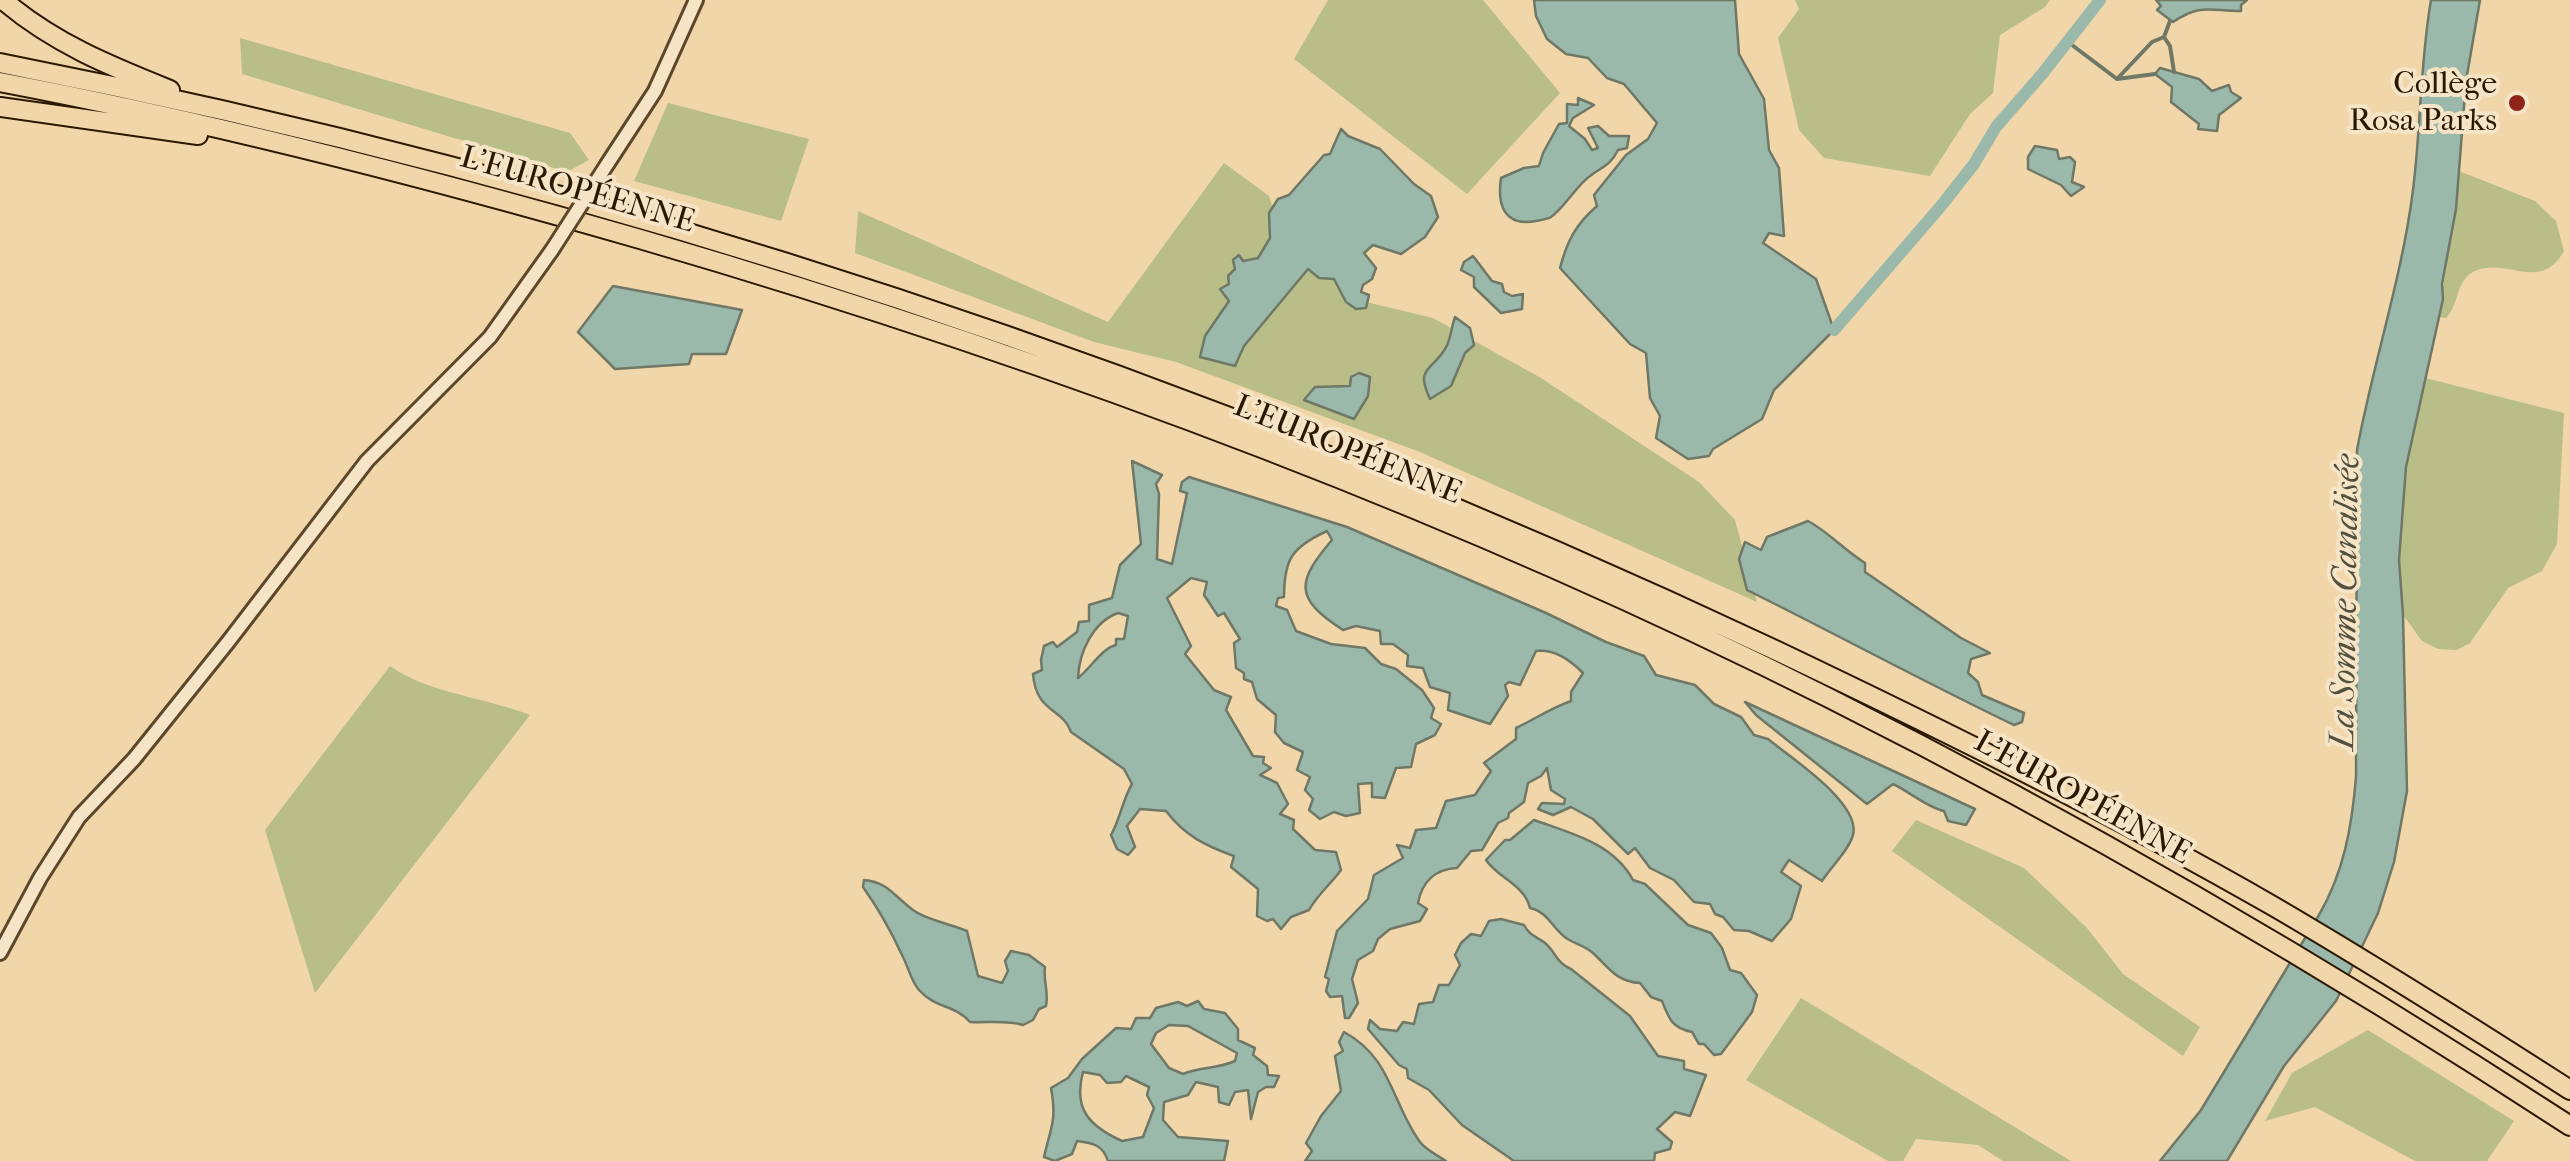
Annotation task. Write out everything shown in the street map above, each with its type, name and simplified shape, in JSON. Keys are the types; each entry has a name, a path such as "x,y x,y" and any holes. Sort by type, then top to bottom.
{"highway":[{"path":"4,0 72,48 217,109"},
{"name":"L'EUROPÉENNE","path":"0,63 217,109 545,192 787,262 1070,356 1268,430 1506,527 1800,662 2062,792 2268,904 2401,982 2570,1090"},
{"name":"L'EUROPÉENNE","path":"0,82 323,154 539,210 782,280 1068,376 1289,458 1505,547 1811,688 2059,819 2253,929 2386,1008 2570,1126"},
{"path":"0,107 323,154"}],"street":[{"path":"0,953 40,878 79,817 134,759 216,658 367,461 490,337 552,250 655,91 696,0"}],"green space":[{"path":"1328,0 1483,0 1560,93 1467,194 1294,59"},
{"path":"1795,0 2050,0 2000,35 1993,93 1970,114 1930,176 1824,158 1799,130 1778,38 1799,9"},
{"path":"240,38 570,133 589,160 567,172 242,74"},
{"path":"668,103 809,139 781,221 634,181"},
{"path":"1224,163 1269,196 1281,232 1358,300 1433,318 1541,378 1699,482 1735,520 1757,602 1420,452 1176,362 1094,342 855,253 858,211 1108,322"},
{"path":"2459,171 2535,201 2556,221 2564,251 2545,270 2475,271 2464,280 2446,318 2439,317"},
{"path":"2425,378 2564,413 2557,544 2542,571 2508,588 2470,643 2457,650 2438,649 2422,641 2403,615 2399,560 2406,467"},
{"path":"390,666 422,683 530,715 315,993 265,830"},
{"path":"1916,820 2024,868 2087,928 2123,974 2200,1027 2183,1056 1892,851"},
{"path":"1801,998 2071,1161 2003,1161 1978,1145 1916,1139 1903,1161 1888,1161 1746,1080"},
{"path":"2368,1030 2514,1121 2487,1161 2415,1161 2315,1107 2265,1121 2292,1073"}],"shaded area":[{"path":"1534,0 1735,0 1739,54 1764,99 1769,150 1779,168 1784,236 1769,233 1763,243 1816,279 1834,330 1774,390 1762,419 1713,449 1709,456 1688,459 1656,438 1660,416 1650,398 1646,353 1630,344 1560,268 1573,234 1597,206 1594,195 1626,155 1648,139 1657,123 1624,84 1607,78 1588,58 1566,54 1547,39 1536,16"},
{"path":"2156,0 2247,0 2241,11 2199,10 2173,22 2157,10 2161,6"},
{"path":"2431,0 2480,0 2466,81 2456,209 2442,284 2443,299 2406,467 2399,560 2407,791 2394,862 2378,913 2336,1001 2284,1066 2227,1161 2160,1161 2201,1110 2319,915 2345,848 2356,777 2357,450 2408,223"},
{"path":"2160,68 2199,79 2212,91 2229,85 2231,92 2241,98 2219,115 2217,131 2198,129 2199,124 2171,102 2172,87 2155,74"},
{"path":"1578,98 1594,105 1573,118 1569,126 1592,150 1598,148 1588,128 1598,126 1609,136 1629,136 1627,148 1618,150 1551,217 1516,221 1502,205 1501,178 1539,166 1559,124 1567,123 1567,104 1578,105"},
{"path":"1341,129 1348,136 1380,149 1431,196 1438,217 1425,237 1401,254 1373,245 1364,253 1376,268 1361,292 1369,295 1366,308 1356,309 1346,302 1334,279 1319,278 1308,269 1244,346 1235,366 1200,357 1205,336 1229,301 1220,289 1229,284 1228,276 1235,269 1233,260 1239,255 1243,261 1258,258 1270,238 1269,213 1278,199 1289,195 1324,155 1330,154"},
{"path":"2035,146 2057,150 2059,159 2070,157 2075,162 2072,182 2084,187 2071,196 2061,185 2028,169 2028,157"},
{"path":"1473,256 1492,281 1502,284 1504,292 1512,296 1523,294 1522,309 1501,313 1474,287 1474,277 1461,270"},
{"path":"613,286 742,310 726,354 692,354 689,364 615,369 578,332"},
{"path":"1455,317 1470,328 1474,345 1465,353 1451,386 1430,399 1424,375 1447,345"},
{"path":"1359,373 1370,377 1368,396 1354,419 1304,400 1315,387 1350,386 1351,377"},
{"path":"1132,461 1162,475 1156,484 1157,559 1172,564 1187,493 1180,491 1182,482 1189,477 1347,527 1644,656 1656,675 1695,685 1714,704 1741,717 1754,735 1768,739 1836,796 1853,823 1851,841 1822,881 1789,860 1781,872 1801,886 1791,919 1772,941 1749,931 1734,930 1715,914 1710,904 1694,902 1674,880 1650,868 1635,848 1628,854 1593,819 1571,807 1553,815 1538,809 1542,803 1564,804 1565,799 1551,790 1547,768 1528,783 1524,802 1498,823 1482,850 1471,851 1457,868 1442,871 1426,883 1418,903 1427,909 1420,921 1390,929 1378,939 1373,951 1358,960 1352,979 1358,1003 1349,1018 1345,1018 1342,996 1330,997 1326,991 1329,979 1325,977 1337,931 1368,899 1374,875 1403,858 1397,845 1410,848 1416,830 1436,828 1446,801 1475,795 1491,771 1484,763 1516,739 1516,728 1571,701 1571,692 1583,673 1562,656 1536,651 1520,685 1505,685 1508,696 1490,724 1448,710 1450,693 1430,687 1423,668 1407,666 1408,655 1393,644 1381,644 1380,631 1356,626 1343,630 1315,608 1308,598 1307,578 1332,540 1327,531 1315,537 1292,556 1284,597 1278,598 1276,606 1287,610 1296,631 1331,644 1365,648 1381,664 1396,669 1422,690 1434,708 1431,718 1441,724 1435,735 1416,744 1411,767 1396,768 1385,798 1372,797 1372,783 1358,784 1360,813 1346,816 1334,812 1320,819 1309,810 1313,799 1305,790 1310,777 1297,770 1303,752 1284,743 1275,732 1276,715 1257,699 1252,682 1244,679 1244,673 1236,668 1234,643 1240,639 1224,613 1218,616 1204,595 1207,582 1191,578 1167,598 1191,646 1185,654 1214,690 1231,697 1226,710 1253,756 1264,757 1263,763 1271,768 1260,775 1277,783 1288,804 1280,814 1294,820 1293,829 1315,850 1336,852 1341,870 1309,910 1291,917 1281,929 1273,919 1267,921 1257,916 1258,889 1231,867 1234,856 1197,839 1166,811 1140,809 1127,826 1135,847 1128,855 1117,849 1111,835 1132,784 1124,769 1071,732 1035,687 1033,674 1042,670 1044,646 1053,642 1057,647 1077,632 1079,622 1089,621 1089,605 1112,598 1120,565 1141,544","holes":["1118,613 1128,616 1124,639 1116,639 1116,645 1078,678 1085,648 1101,623"]},
{"path":"1808,521 1865,563 1865,572 1961,638 1990,653 1971,659 1968,673 1978,682 1982,695 2024,713 2022,722 2014,725 1747,590 1739,559 1745,542 1761,550 1767,537"},
{"path":"1745,702 1975,809 1966,825 1948,821 1944,811 1893,784 1867,804"},
{"path":"1534,820 1602,848 1633,880 1645,884 1688,925 1711,933 1730,970 1741,973 1757,995 1752,1012 1721,1054 1714,1055 1699,1044 1692,1032 1676,1025 1662,1001 1651,997 1640,983 1619,977 1591,951 1566,938 1541,913 1530,908 1523,893 1486,860 1505,840"},
{"path":"864,880 885,887 918,913 967,931 978,976 1002,983 1008,971 1005,961 1011,951 1029,955 1045,967 1046,1006 1023,1025 970,1022 925,996 863,887"},
{"path":"1501,919 1524,925 1549,946 1562,964 1630,1016 1658,1056 1684,1061 1684,1069 1706,1075 1690,1116 1675,1112 1657,1129 1672,1142 1670,1149 1655,1153 1654,1161 1514,1161 1462,1125 1429,1090 1408,1078 1407,1069 1368,1029 1370,1020 1380,1029 1397,1031 1403,1022 1414,1024 1419,1004 1433,1002 1439,985 1449,985 1460,965 1455,955 1461,943 1471,934 1481,936 1489,921"},
{"path":"1198,1001 1204,1009 1225,1013 1238,1029 1238,1040 1255,1048 1253,1055 1267,1066 1268,1075 1279,1076 1274,1087 1258,1092 1251,1119 1248,1090 1235,1092 1229,1105 1219,1102 1218,1087 1196,1082 1188,1095 1164,1102 1163,1120 1178,1137 1228,1141 1224,1161 1108,1161 1097,1146 1077,1141 1072,1154 1055,1161 1044,1157 1053,1116 1051,1088 1068,1078 1082,1059 1116,1028 1131,1029 1136,1018 1150,1018 1156,1008 1178,1002 1187,1006","holes":["1169,1025 1188,1026 1237,1053 1235,1061 1183,1074 1169,1068 1151,1044 1156,1033","1083,1072 1100,1075 1107,1083 1121,1082 1126,1076 1149,1087 1147,1095 1154,1108 1143,1137 1122,1141 1086,1115 1080,1096"]},
{"path":"1344,1032 1360,1043 1381,1068 1420,1142 1446,1161 1305,1161 1312,1151 1306,1143 1341,1091 1335,1056 1343,1051 1339,1042"}],"waterway":[{"path":"1834,330 1941,206 1974,164 1996,127 2100,0"},
{"path":"2170,21 2164,37 2170,46 2174,72"},
{"path":"2117,79 2152,42 2164,37"},
{"path":"2068,42 2117,79 2155,74"}],"place":[{"name":"Collège Rosa Parks","path":"2517,103"}],"water label":[{"name":"La Somme Canalisée","path":"2347,602"}]}
